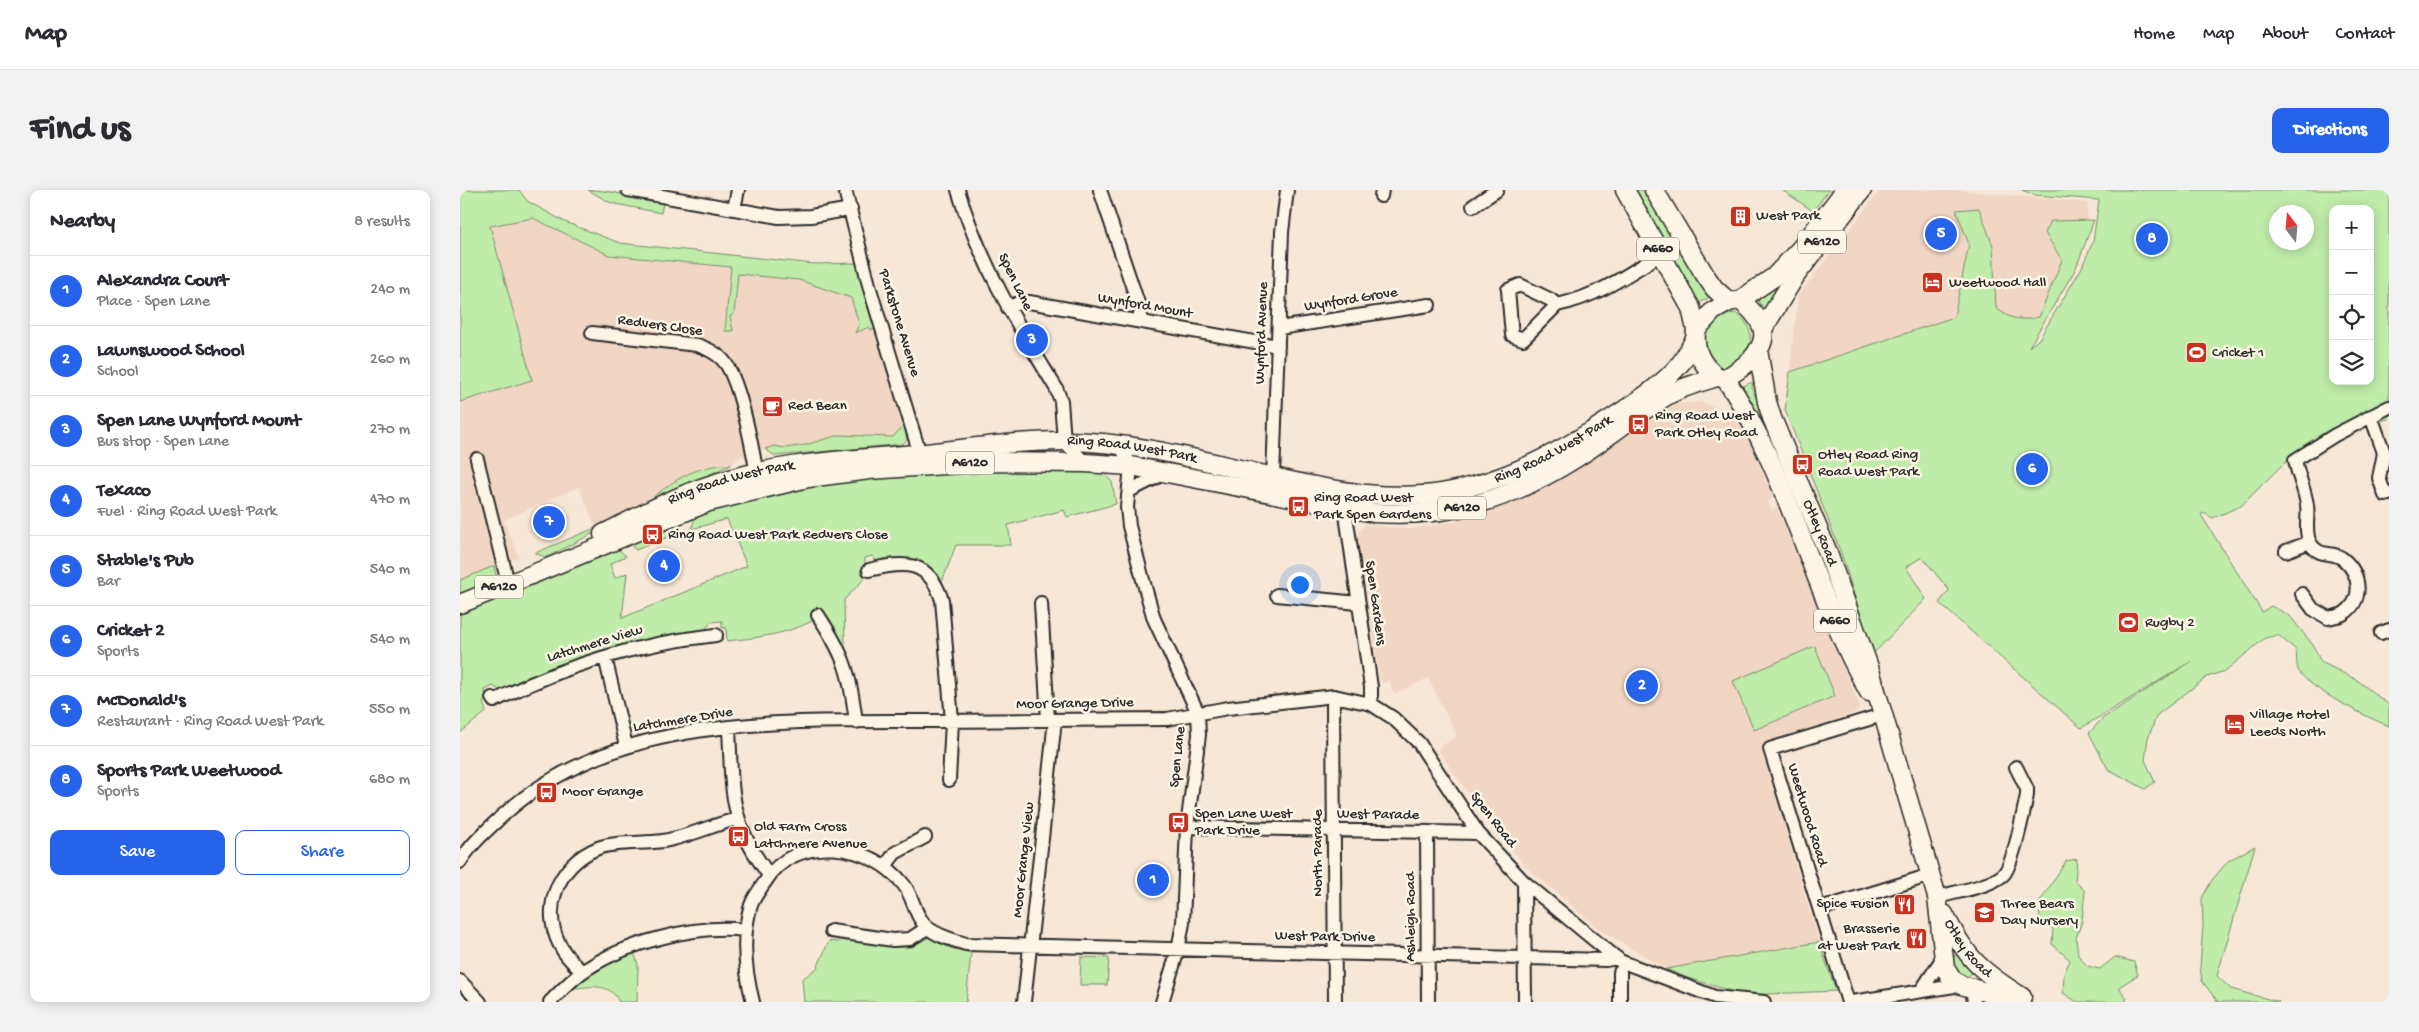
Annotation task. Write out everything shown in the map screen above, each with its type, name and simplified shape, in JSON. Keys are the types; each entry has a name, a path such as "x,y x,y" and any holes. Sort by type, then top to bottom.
{"highway":[{"name":"A660","path":"1625,190 1691,308 1695,335"},
{"name":"A660","path":"1654,190 1714,288 1735,301"},
{"name":"A6120","path":"1695,335 1713,311 1735,301 1774,277 1801,248 1845,190"},
{"name":"A6120","path":"1721,378 1746,364 1758,350 1763,329 1791,282 1862,190"},
{"path":"1735,301 1754,313 1763,329"},
{"path":"1695,335 1698,354 1705,367 1721,378"},
{"name":"Ring Road West Park","path":"921,459 1003,443 1064,441 1120,445 1152,450 1273,477 1376,496 1440,493 1504,477 1569,445 1637,401 1680,364 1695,335"},
{"name":"Otley Road","path":"1758,350 1767,402 1772,418 1829,558 1869,667 1938,901 1945,968 1951,978 1969,992 2020,1002"},
{"name":"Ring Road West Park","path":"460,604 538,571 603,534 702,488 758,480 803,463 921,459 1085,463 1131,466 1374,513 1409,515 1475,506 1508,494 1576,458 1670,394 1721,378"},
{"name":"Otley Road","path":"1721,378 1754,426 1790,509 1850,658 1882,715"},
{"name":"Otley Road","path":"1938,901 1961,946 1980,968 1990,977 2030,1002"},
{"path":"1944,956 1961,946"},
{"path":"1969,992 1980,968"}],"street":[{"path":"628,190 734,209 796,217 851,209"},
{"path":"734,209 738,190"},
{"name":"Parkstone Avenue","path":"845,190 870,289 921,459"},
{"name":"Spen Lane","path":"958,190 991,272 1008,308 1059,394 1064,441"},
{"path":"1100,190 1140,309 1141,322"},
{"name":"Wynford Avenue","path":"1273,477 1282,232 1287,190"},
{"path":"1473,206 1496,190"},
{"path":"1557,305 1520,284 1508,290 1512,335 1523,340 1557,305 1594,294 1661,254"},
{"name":"Wynford Mount","path":"1008,308 1016,304 1029,302 1278,346"},
{"name":"Wynford Grove","path":"1279,328 1429,305"},
{"name":"Redvers Close","path":"592,333 697,345 715,353 728,367 733,380 758,480"},
{"path":"2302,594 2313,609 2328,618 2342,614 2353,604 2359,592 2356,577 2351,566 2341,557 2319,553 2310,542 2307,533 2307,505 2295,460 2389,407"},
{"path":"2371,416 2384,453 2379,478 2386,495 2389,494"},
{"path":"1040,462 1064,441 1085,463"},
{"path":"1120,445 1131,466 1152,450"},
{"path":"477,459 508,583"},
{"name":"Spen Lane","path":"1131,466 1129,526 1154,619 1198,713 1199,735 1187,827 1184,913 1178,950 1162,1002"},
{"path":"1129,492 1165,473"},
{"name":"Spen Gardens","path":"1345,508 1371,687 1370,704"},
{"path":"2286,551 2310,542"},
{"path":"869,570 904,563 917,567 929,575 938,586 942,600 952,721 949,780"},
{"path":"1276,595 1358,603"},
{"name":"Moor Grange View","path":"1024,1002 1052,720 1041,603"},
{"path":"818,615 839,647 846,666 851,683 856,722"},
{"name":"Latchmere View","path":"492,698 494,701 537,680 605,656 672,640 716,635"},
{"path":"605,656 626,746"},
{"name":"Spen Road","path":"1198,713 1334,696 1370,704 1393,718 1419,743 1478,833 1524,882 1617,958 1715,999 1764,1002"},
{"name":"North Parade","path":"1333,705 1335,1002"},
{"name":"Moor Grange Drive","path":"952,721 1168,719 1198,713"},
{"name":"Weetwood Road","path":"1848,1002 1770,749 1882,715"},
{"name":"Latchmere Drive","path":"460,862 486,831 516,803 542,785 592,759 626,746 661,738 770,724 952,721"},
{"path":"729,728 731,781 737,819 752,853 769,875"},
{"path":"1938,901 2001,876 2006,871 2012,857 2027,794 2027,789 2016,767"},
{"path":"582,972 564,952 555,930 552,907 559,880 577,859 600,847 664,841 737,819"},
{"name":"West Parade","path":"1187,827 1478,833"},
{"name":"Ashleigh Road","path":"1427,832 1428,1002"},
{"path":"886,865 895,853 925,837"},
{"path":"754,1002 746,975 745,930 752,903 769,875 797,854 825,848 845,849 865,854 886,865 905,886 927,928 910,939 893,940 831,930"},
{"path":"1820,910 1931,875"},
{"path":"1524,882 1525,1002"},
{"path":"550,1002 582,972 612,956 663,938 708,929 727,928 745,930"},
{"name":"West Park Drive","path":"927,928 945,938 966,944 1606,960 1617,958"},
{"path":"1921,996 1944,956"},
{"path":"1620,972 1620,1002"},
{"path":"460,981 478,1001"},
{"path":"1852,1002 1969,992"}],"shaded area":[{"path":"1880,190 1958,190 2088,203 2087,220 2094,220 2076,268 2027,348 1785,410 1798,296"},
{"path":"533,218 609,255 862,280 904,425 894,437 839,435 805,445 785,448 774,446 739,457 731,465 710,466 694,471 665,487 650,500 596,528 579,487 504,520 519,557 460,580 460,402 532,380 490,226"},
{"path":"1700,402 1731,412 1749,440 1773,497 1768,502 1772,510 1777,507 1860,707 1857,712 1761,748 1819,942 1666,969 1599,929 1525,866 1480,810 1437,749 1457,736 1428,678 1394,694 1389,681 1384,683 1380,680 1357,535 1365,524 1410,529 1458,521 1508,505 1564,478 1674,404"}],"green space":[{"path":"460,190 519,190 527,201 565,222 620,243 814,264 857,263 876,329 871,330 869,327 855,333 859,324 851,298 799,280 738,274 734,314 730,316 733,331 725,331 731,267 609,255 533,218 490,226 532,380 460,402"},
{"path":"588,190 617,193 663,203 661,213 611,203"},
{"path":"1631,190 1647,190 1713,295 1696,305"},
{"path":"1782,190 1829,190 1813,211"},
{"path":"2022,190 2389,190 2389,419 2342,428 2283,464 2241,506 2213,518 2203,513 2201,515 2262,612 2271,606 2289,615 2313,645 2321,662 2357,680 2389,705 2389,726 2368,717 2314,686 2298,670 2296,650 2278,635 2265,638 2225,671 2207,677 2157,715 2148,738 2145,760 2155,782 2145,789 2108,769 2089,733 2103,718 2192,661 2081,728 1939,603 1949,590 1922,557 1906,567 1926,599 1873,654 1841,553 1785,410 1790,372 1954,317 1969,244 1956,210 1979,208 1993,246 1996,308 2011,317 2021,319 2039,317 2062,260 2045,233 2051,221 2094,220 2076,268 2029,347 2039,339 2081,269 2093,242 2099,200 2035,195"},
{"path":"1789,278 1766,311 1758,301 1778,281"},
{"path":"1735,313 1747,324 1750,334 1749,345 1744,355 1731,368 1719,367 1710,361 1705,353 1706,333 1712,324 1722,317"},
{"path":"1753,383 1752,388 1802,501 1795,504 1739,388"},
{"path":"904,425 907,440 903,444 775,456 765,449 774,446 785,448 805,445 839,435 893,437"},
{"path":"731,465 650,500 687,474 708,467"},
{"path":"993,468 1102,471 1112,482 1116,504 1067,517 1064,510 1008,525 1011,545 956,545 942,582 935,573 921,563 906,560 877,562 872,556 865,558 865,566 860,571 865,578 844,600 845,647 824,614 813,621 777,634 727,641 726,628 722,628 722,621 710,622 701,631 654,637 587,656 501,691 493,686 485,690 486,698 483,702 486,712 460,733 460,611 611,549 618,549 626,556 610,564 615,578 627,573 622,618 747,566 727,519 692,529 695,518 711,509 745,503 765,494 839,481"},
{"path":"612,521 613,523 549,556 545,557 535,553"},
{"path":"681,522 680,532 636,550 629,544 629,542"},
{"path":"494,566 496,576 494,580 460,597 460,580"},
{"path":"1815,646 1835,696 1754,730 1733,681"},
{"path":"2255,846 2217,976 2231,989 2279,1002 2218,1002 2202,981 2200,967 2203,925 2202,898 2212,880 2228,861"},
{"path":"2077,859 2075,881 2085,891 2082,921 2076,938 2078,955 2087,966 2100,969 2115,957 2134,962 2138,975 2119,987 2127,999 2125,1002 2077,1002 2063,993 2064,974 2070,960 2052,944 2053,929 2040,921 2039,903 2066,861"},
{"path":"929,937 950,948 971,953 966,1002 804,1002 802,979 817,968 829,941 838,942 847,938 898,947 912,947"},
{"path":"1819,942 1836,991 1744,995 1685,977 1666,969"},
{"path":"634,953 638,964 637,1002 619,1002 616,996 607,989 577,988 576,985 604,966"},
{"path":"1956,955 1962,956 1972,967 1972,973 1967,977 1955,972 1951,958"},
{"path":"1081,957 1109,958 1107,985 1080,985"}],"place":[{"name":"West Park","path":"1740,216"},
{"name":"Stable's Pub","path":"1941,234"},
{"name":"Sports Park Weetwood","path":"2152,239"},
{"name":"Weetwood Hall","path":"1933,283"},
{"name":"Spen Lane Wynford Mount","path":"1032,340"},
{"name":"Cricket 1","path":"2196,353"},
{"name":"Red Bean","path":"772,406"},
{"name":"Ring Road West Park Otley Road","path":"1639,425"},
{"name":"Otley Road Ring Road West Park","path":"1802,464"},
{"name":"Cricket 2","path":"2032,469"},
{"name":"Ring Road West Park Spen Gardens","path":"1298,507"},
{"name":"McDonald's","path":"549,522"},
{"name":"Ring Road West Park Redvers Close","path":"652,535"},
{"name":"Texaco","path":"664,566"},
{"name":"Rugby 2","path":"2129,623"},
{"name":"Lawnswood School","path":"1642,686"},
{"name":"Village Hotel Leeds North","path":"2234,724"},
{"name":"Moor Grange","path":"546,792"},
{"name":"Spen Lane West Park Drive","path":"1179,823"},
{"name":"Old Farm Cross Latchmere Avenue","path":"738,836"},
{"name":"Alexandra Court","path":"1153,880"},
{"name":"Spice Fusion","path":"1905,904"},
{"name":"Three Bears Day Nursery","path":"1985,913"},
{"name":"Brasserie at West Park","path":"1916,938"}]}
